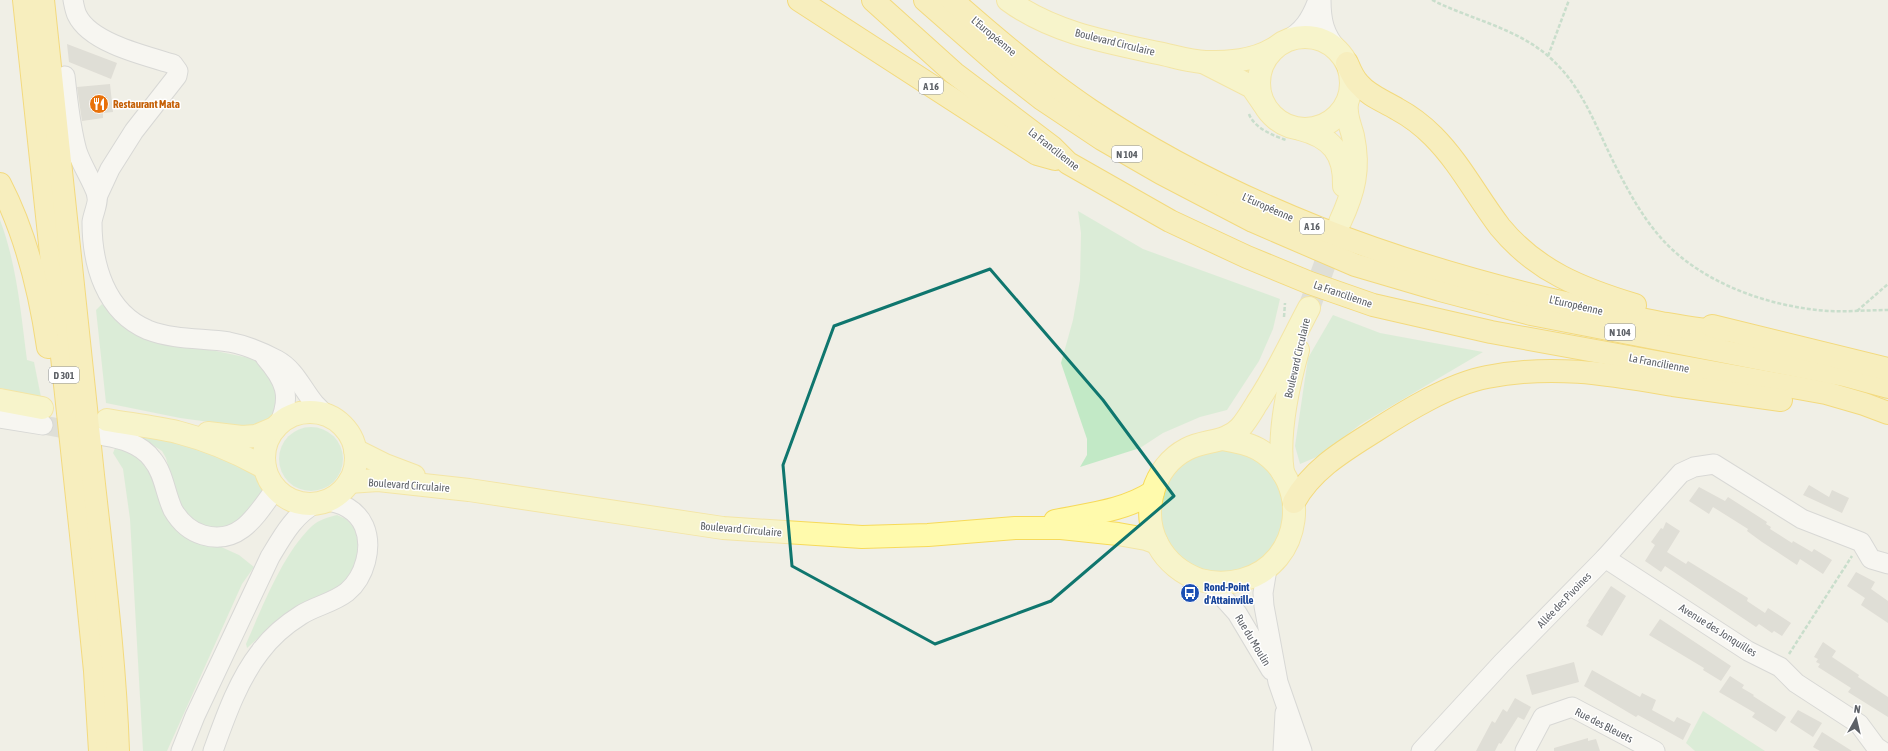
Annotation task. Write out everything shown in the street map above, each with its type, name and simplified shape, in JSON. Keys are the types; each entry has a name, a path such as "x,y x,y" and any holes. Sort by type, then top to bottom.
{"highway":[{"name":"D 301","path":"24,0 87,591 95,671 100,751"},
{"name":"D 301","path":"43,0 92,470 105,573 117,710 118,751"},
{"name":"A 16","path":"799,0 1037,154 1068,163"},
{"name":"La Francilienne","path":"873,0 954,73 1052,147 1068,163 1170,221 1247,257 1310,283 1373,304 1491,332 1826,393 1888,413"},
{"name":"La Francilienne","path":"925,0 1006,71 1042,99 1102,139 1161,173 1253,221 1356,265 1440,290 1532,314 1844,375 1888,387"},
{"name":"L'Européenne","path":"952,0 993,37 1091,110 1148,146 1205,178 1298,221 1380,252 1475,280 1613,314 1707,331 1725,331"},
{"path":"1343,57 1355,79 1367,92 1398,109 1434,136 1458,166 1501,228 1532,259 1563,279 1597,294 1725,331 1888,369"},
{"path":"0,184 12,209 21,234 46,336 56,397 96,751"},
{"path":"1294,502 1317,471 1344,451 1416,406 1454,388 1485,377 1530,370 1569,370 1606,374 1888,417"}],"main road":[{"name":"Boulevard Circulaire","path":"1008,0 1048,22 1074,33 1102,42 1204,62 1255,58 1279,45"},
{"path":"1298,37 1313,37 1326,41 1343,57 1351,77 1351,90 1347,103 1347,117 1352,135 1356,162 1351,200 1340,222 1345,176 1342,160 1328,141 1315,133 1296,136 1286,125 1256,109 1259,91 1258,80 1264,60 1279,45 1298,37"},
{"name":"Boulevard Circulaire","path":"1204,62 1252,88 1256,109"},
{"path":"1296,136 1328,123 1339,114 1347,103"},
{"name":"Boulevard Circulaire","path":"1222,439 1239,428 1269,385 1309,308 1288,384 1281,446 1283,473"},
{"path":"0,400 43,416"},
{"path":"105,428 256,436 277,426 296,414 315,412 329,416 342,424 350,436 355,450 356,461 349,482 341,491 321,502 302,503 287,498 276,488 269,478 265,468 266,447 277,426"},
{"path":"177,433 228,449 249,458 265,468"},
{"path":"1222,439 1237,441 1258,449 1272,459 1283,473 1290,486 1294,502 1295,517 1292,532 1286,546 1267,569 1250,578 1229,584 1210,583 1191,577 1174,566 1157,543 1151,521 1150,509 1153,492 1158,478 1170,462 1185,450 1203,442 1222,439"},
{"name":"Boulevard Circulaire","path":"355,450 374,460 414,476 469,490"},
{"name":"Boulevard Circulaire","path":"349,482 378,480 469,490 716,527 792,534 862,537 928,535 1015,528 1061,528 1133,536 1157,543"},
{"name":"Boulevard Circulaire","path":"1015,528 1118,508 1141,500 1153,492"}],"street":[{"path":"73,0 77,16 92,33 112,44 174,64 178,71 177,76 134,131 110,169 97,197 92,219 92,234 97,265 107,294 124,314 148,330 163,335 228,342 260,352 278,360 291,370 316,407 329,416"},
{"path":"1279,45 1302,29 1319,0"},
{"path":"1319,0 1321,19 1325,33 1343,57"},
{"path":"65,76 70,124 78,152 97,197"},
{"path":"260,352 277,374 285,388 286,405 277,426"},
{"path":"0,418 43,416"},
{"path":"105,428 143,449 152,459 158,468 174,510 182,523 196,533 209,537 224,537 236,533 255,517 276,488"},
{"name":"Allée des Pivoines","path":"1421,751 1502,663 1605,558 1681,473 1694,467 1714,464 1802,519 1861,542"},
{"path":"181,751 195,716 270,557 282,537 302,512 321,502 337,503 347,507 356,513 363,524 367,536 368,552 365,564 358,580 347,592 302,614 288,624 260,651 249,667 239,687 213,751"},
{"path":"1861,542 1871,558 1888,564"},
{"name":"Avenue des Jonquilles","path":"1605,558 1748,651 1780,667 1796,683 1859,724 1876,748 1882,751"},
{"name":"Rue du Moulin","path":"1267,569 1263,593 1264,606 1278,682 1285,706 1302,751"},
{"name":"Rue du Moulin","path":"1210,583 1237,612 1278,682"},
{"name":"Rue du Moulin","path":"1283,751 1285,706"},
{"name":"Rue des Bleuets","path":"1525,751 1543,717 1572,707 1655,751"}],"path":[{"path":"1432,0 1521,37 1548,56 1571,80 1589,110 1614,163 1642,213 1675,251 1712,278 1766,299 1801,307 1828,311 1888,310"},
{"path":"1548,56 1569,0"},
{"path":"1256,109 1251,119 1271,135 1296,136"},
{"path":"1856,311 1888,284"},
{"path":"1284,323 1285,302"},
{"path":"1780,667 1861,542"}],"highlighted area":[{"path":"990,269 1103,400 1174,496 1051,601 935,644 792,566 783,465 834,326"}],"green space":[{"path":"1078,211 1143,249 1280,299 1273,329 1259,361 1227,410 1200,417 1163,433 1140,448 1080,467 1087,455 1087,439 1061,363 1073,320 1080,280 1081,233"},
{"path":"0,220 11,254 27,360 34,362 41,397 0,388"},
{"path":"102,304 123,326 157,343 216,351 254,359 266,367 279,391 276,412 267,422 254,428 180,418 106,403 96,310"},
{"path":"1333,315 1380,333 1483,352 1361,424 1319,456 1300,464 1295,446 1308,358"},
{"path":"107,426 191,446 216,455 247,470 255,476 263,489 261,497 240,523 217,529 195,523 178,504 166,458 162,451 145,440"},
{"path":"311,427 323,429 334,436 341,447 343,459 341,471 334,482 323,489 311,491 299,489 288,482 281,471 279,459 281,447 288,436 299,429"},
{"path":"116,446 146,458 160,500 219,546 239,555 254,567 242,584 167,751 143,751 130,519 123,469 113,453"},
{"path":"1223,450 1235,451 1247,455 1267,468 1280,488 1284,500 1284,524 1280,536 1267,556 1247,569 1235,573 1223,574 1211,573 1199,569 1179,556 1166,536 1162,524 1161,512 1162,500 1166,488 1179,468 1199,455 1211,451"},
{"path":"337,515 346,519 355,529 358,544 357,559 350,573 341,585 290,610 247,648 246,644 266,598 301,537 317,522"},
{"path":"1703,711 1765,751 1695,751 1686,743"}],"building":[{"path":"67,44 117,63 111,79 69,62"},
{"path":"110,84 113,112 103,113 103,118 82,121 77,87"},
{"path":"1809,485 1829,497 1832,490 1849,498 1842,513 1803,495"},
{"path":"1699,487 1725,501 1728,497 1767,522 1766,524 1771,527 1770,529 1792,543 1793,541 1812,552 1814,549 1832,560 1823,574 1800,559 1797,565 1747,531 1748,529 1713,507 1709,514 1689,501"},
{"path":"1666,522 1680,531 1667,552 1686,564 1688,561 1748,598 1747,601 1765,613 1768,608 1791,623 1782,636 1774,631 1772,633 1759,624 1756,627 1665,566 1661,572 1645,561 1655,545 1651,542 1661,528 1663,529"},
{"path":"1856,572 1875,582 1871,589 1888,601 1888,623 1861,605 1865,598 1847,586"},
{"path":"1611,586 1626,596 1602,636 1586,626"},
{"path":"1660,619 1731,666 1721,681 1703,670 1704,668 1649,635"},
{"path":"1823,642 1836,651 1832,657 1888,697 1888,717 1848,692 1851,688 1818,667 1820,664 1816,662 1818,659 1814,657"},
{"path":"1574,662 1579,682 1532,695 1526,675"},
{"path":"1592,670 1640,697 1642,693 1656,700 1652,710 1674,722 1677,717 1691,724 1683,740 1638,715 1636,717 1584,686"},
{"path":"1730,676 1744,685 1742,688 1786,717 1776,732 1752,717 1755,713 1719,692"},
{"path":"1515,698 1531,707 1524,720 1518,717 1495,751 1476,751 1492,721 1495,723 1503,709 1507,712"},
{"path":"1798,710 1822,723 1813,737 1790,722"},
{"path":"1822,732 1852,751 1820,751 1813,747"},
{"path":"1588,738 1588,741 1596,739 1600,751 1554,751 1554,748"}],"tunnel":[{"path":"1309,308 1335,236"},
{"path":"43,425 83,432"}],"place":[{"name":"Restaurant Mata","path":"99,104"},
{"name":"Rond-Point d'Attainville","path":"1190,593"}]}
